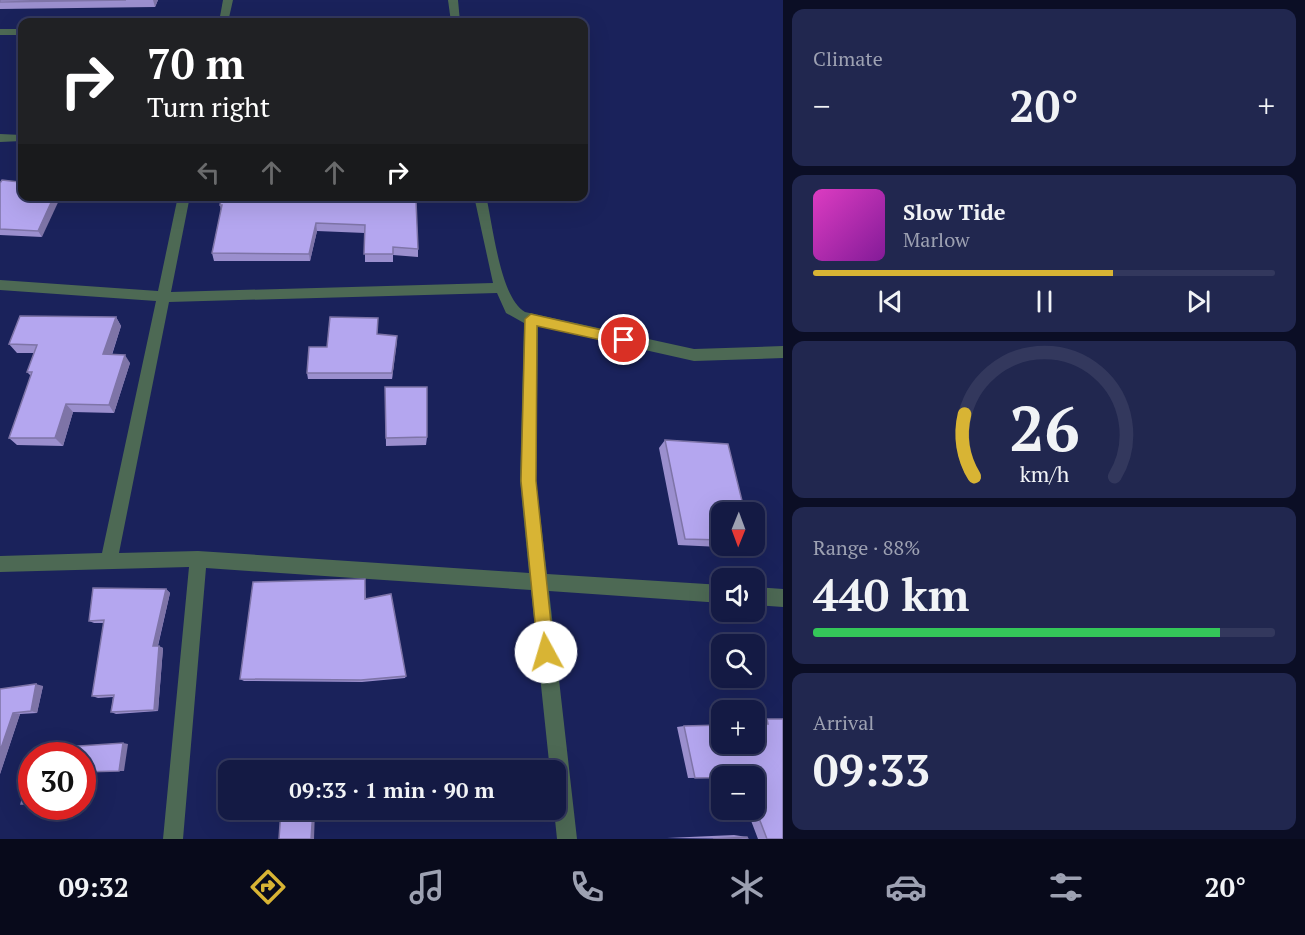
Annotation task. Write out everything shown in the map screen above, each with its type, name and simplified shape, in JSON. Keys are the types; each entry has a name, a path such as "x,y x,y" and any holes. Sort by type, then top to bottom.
{"street":[{"path":"224,18 228,0"},
{"path":"456,2 456,18"},
{"path":"0,32 18,32"},
{"path":"0,138 18,138"},
{"path":"109,562 183,201"},
{"path":"481,201 502,288 511,309 522,317 694,355 783,352"},
{"path":"0,285 165,297 502,288"},
{"path":"531,319 528,481 567,839"},
{"path":"173,839 198,559"},
{"path":"0,564 198,559 711,593"},
{"path":"765,597 783,598"}],"building":[{"path":"0,0 126,0 0,2"},
{"path":"2,180 18,182 18,201 52,201 38,231 0,229 0,183"},
{"path":"221,201 416,201 418,249 393,247 393,254 364,254 365,225 316,223 309,254 212,253 222,205 220,205"},
{"path":"20,316 116,317 103,354 125,355 109,405 66,404 55,438 9,438 32,372 27,372 37,345 9,344"},
{"path":"330,317 378,318 377,334 397,336 392,373 307,373 309,347 327,347"},
{"path":"385,387 427,387 427,437 386,438"},
{"path":"665,440 728,444 742,502 711,502 711,540 685,539"},
{"path":"365,579 365,599 391,594 406,676 361,680 240,679 253,582"},
{"path":"93,588 166,589 153,646 159,646 154,710 111,712 114,695 92,696 104,620 89,621"},
{"path":"36,684 31,711 13,713 0,751 0,689"},
{"path":"767,719 783,719 783,839 767,839 760,820 765,820 765,766 711,766 711,778 695,778 684,726 711,725 711,754 765,754 765,724 768,724"},
{"path":"123,743 119,771 96,772 96,745"},
{"path":"280,820 312,820 311,839 279,839"},
{"path":"747,837 748,839 713,839"}],"route":[{"path":"546,652 528,481 531,319 624,340"}]}
